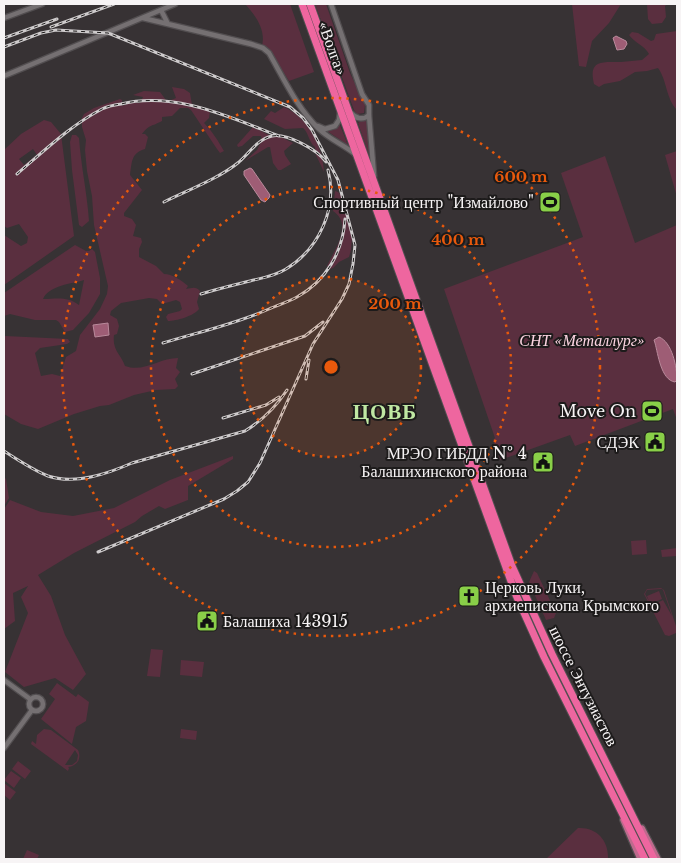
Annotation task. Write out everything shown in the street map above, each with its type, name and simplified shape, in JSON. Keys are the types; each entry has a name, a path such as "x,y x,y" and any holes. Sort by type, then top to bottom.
{"highway":[{"name":"«Волга»","path":"302,4 341,103"},
{"name":"«Волга»","path":"310,4 341,103"},
{"name":"шоссе Энтузиастов","path":"341,103 349,110 512,566 550,649 654,859"},
{"name":"шоссе Энтузиастов","path":"341,103 358,157 516,595 645,859"}],"main road":[{"path":"630,808 658,859"},
{"path":"622,813 625,828 640,859"}],"street":[{"path":"4,18 42,4"},
{"path":"4,76 175,4"},
{"path":"331,4 362,94 369,105 368,115 375,184"},
{"path":"159,11 162,22"},
{"path":"159,11 168,24"},
{"path":"143,18 262,48 268,53 299,104 320,130 358,157"},
{"path":"315,124 325,129 334,126 338,120 341,103"},
{"path":"349,110 358,118 362,119 368,115"},
{"path":"4,680 30,699"},
{"path":"30,699 39,697 43,703 41,710 32,710"},
{"path":"30,699 28,704 32,710"},
{"path":"4,748 32,710"}],"green space":[{"path":"245,4 290,4 314,72 289,81 271,53 262,46 263,34 259,23"},
{"path":"315,4 326,4 350,73 365,105 364,113 357,114 354,110"},
{"path":"572,4 621,4 609,23 592,41 586,67 579,66"},
{"path":"647,4 667,4 665,6 666,17 662,23 652,24 648,19"},
{"path":"677,31 677,110 673,106 658,68 635,72 620,81 604,84 599,87 594,84 593,70 598,64 603,62 642,60 649,54 629,35 632,32 638,33 651,41 654,40 656,34"},
{"path":"172,87 184,89 190,93 192,105 210,111 209,118 204,123 213,133 224,151 220,153 188,108 180,108 172,116 162,117 162,121 149,127 142,134 148,137 145,149 135,156 130,175 142,190 124,213 124,216 132,219 136,225 133,236 141,238 139,257 156,266 164,274 173,276 188,286 186,289 197,288 200,291 197,302 199,309 185,318 168,321 166,317 168,314 182,309 180,302 176,300 162,304 157,299 149,298 121,303 111,311 110,315 117,319 119,326 117,334 114,335 114,345 125,366 139,368 164,360 178,358 176,368 180,372 175,379 178,386 175,389 156,390 134,395 109,405 74,414 38,429 21,424 4,414 4,333 5,336 68,339 70,342 67,344 40,348 35,353 41,376 52,374 60,376 66,357 76,351 80,335 100,309 107,294 108,286 94,225 85,150 86,140 82,127 82,118 84,114 94,108 120,99 122,100 122,106 130,103 140,103 143,97 133,95 144,91 160,92 169,101 176,98"},
{"path":"284,107 301,118 313,135 321,153 324,172 316,155 315,147 303,128 285,129 264,119 271,111 275,113"},
{"path":"368,119 371,161 358,123"},
{"path":"44,120 51,122 61,134 74,236 4,285 4,235 21,246 27,243 28,237 19,224 7,228 4,226 4,150 21,134","holes":["33,149 37,155 24,165 19,159"]},
{"path":"339,123 348,145 327,131"},
{"path":"253,127 293,143 284,151 291,164 278,170 273,163 270,147 245,161 257,150 262,140 261,136 253,136 242,146 238,147 237,145"},
{"path":"72,135 76,135 79,138 88,211 89,221 82,227 79,225 72,170 70,142"},
{"path":"677,151 677,197 665,155"},
{"name":"СНТ «Металлург»","path":"605,156 635,243 677,225 677,420 673,409 575,446 570,435 500,460 493,440 495,438 444,289 583,237 561,173"},
{"path":"335,191 341,195 352,237 349,257 330,269 327,266 338,245 342,230 342,223 333,211"},
{"path":"75,245 86,251 92,249 95,252 100,278 100,294 89,313 73,330 65,332 56,320 35,320 10,314 4,316 4,293","holes":["84,280 79,305 66,299 43,299 46,294 55,288"]},
{"path":"233,456 233,459 188,486 188,500 165,509 159,506 135,522 74,553 38,575 51,596 65,635 86,674 73,690 55,678 24,687 5,672 28,613 21,597 28,586 13,593 15,621 4,629 4,509 10,500 41,512 73,516 114,508 170,480"},
{"path":"4,477 9,498 4,506"},
{"path":"646,540 647,554 632,555 631,541"},
{"path":"677,548 677,556 662,557 661,550"},
{"path":"534,571 537,573 556,613 554,618 546,620 529,582"},
{"path":"661,588 664,590 677,629 676,633 669,636 665,635 644,594 647,589","holes":["647,590 663,590 672,616 663,600 651,606 650,604 662,599 659,591 647,596 649,601 645,594"]},
{"path":"151,649 163,650 160,677 147,676"},
{"path":"181,660 204,662 202,677 180,675"},
{"path":"57,683 76,697 78,694 89,702 86,721 76,727 72,744 41,719 55,699 49,694"},
{"path":"44,729 51,730 78,750 79,756 78,762 74,765 68,767 68,771 31,744 32,741 36,744 37,735","holes":["75,750 78,755 77,761 72,765 65,765"]},
{"path":"181,729 197,731 196,740 180,738"},
{"path":"18,761 31,771 25,779 12,769"},
{"path":"11,771 21,778 14,788 4,780"},
{"path":"4,783 16,792 10,800 4,795"},
{"path":"578,828 591,830 600,836 606,846 608,859 546,859"},
{"path":"27,850 39,855 37,859 23,859"}],"shaded area":[{"path":"616,36 626,41 627,44 624,49 617,50 613,38"},
{"path":"250,168 270,195 265,202 261,200 244,175 244,171"},
{"path":"108,323 109,335 95,337 93,325"},
{"path":"659,337 667,344 673,356 677,375 675,382 666,377 663,372 654,340"}],"railway":[{"path":"51,27 114,4"},
{"path":"4,38 57,19"},
{"path":"4,47 41,33 56,30 108,33 290,107 303,118 312,130 338,180 355,245 349,284 342,299 313,344 260,463 248,482 224,499 98,552"},
{"path":"17,174 58,139 91,115 109,106 141,101 182,103 202,108 279,136"},
{"path":"164,202 203,184 231,168 258,143 272,136 286,137 302,143 316,152 326,162"},
{"path":"201,294 273,275 298,261 316,239 328,213 330,199 328,170"},
{"path":"163,343 217,328 297,297 316,283 331,264 341,243 345,219"},
{"path":"192,374 305,336 323,322"},
{"path":"306,379 309,360"},
{"path":"4,451 48,476 69,479 91,477 132,463 245,431 269,413 287,390"},
{"path":"223,418 266,405 279,397"}],"place":[{"name":"Спортивный центр \"Измайлово\"","path":"550,202"},
{"name":"Move On","path":"652,411"},
{"name":"СДЭК","path":"655,442"},
{"name":"МРЭО ГИБДД № 4 Балашихинского района","path":"543,462"},
{"name":"Церковь Луки, архиепископа Крымского","path":"469,596"},
{"name":"Балашиха 143915","path":"207,621"}],"district":[{"name":"ЦОВБ","path":"385,412"}]}
